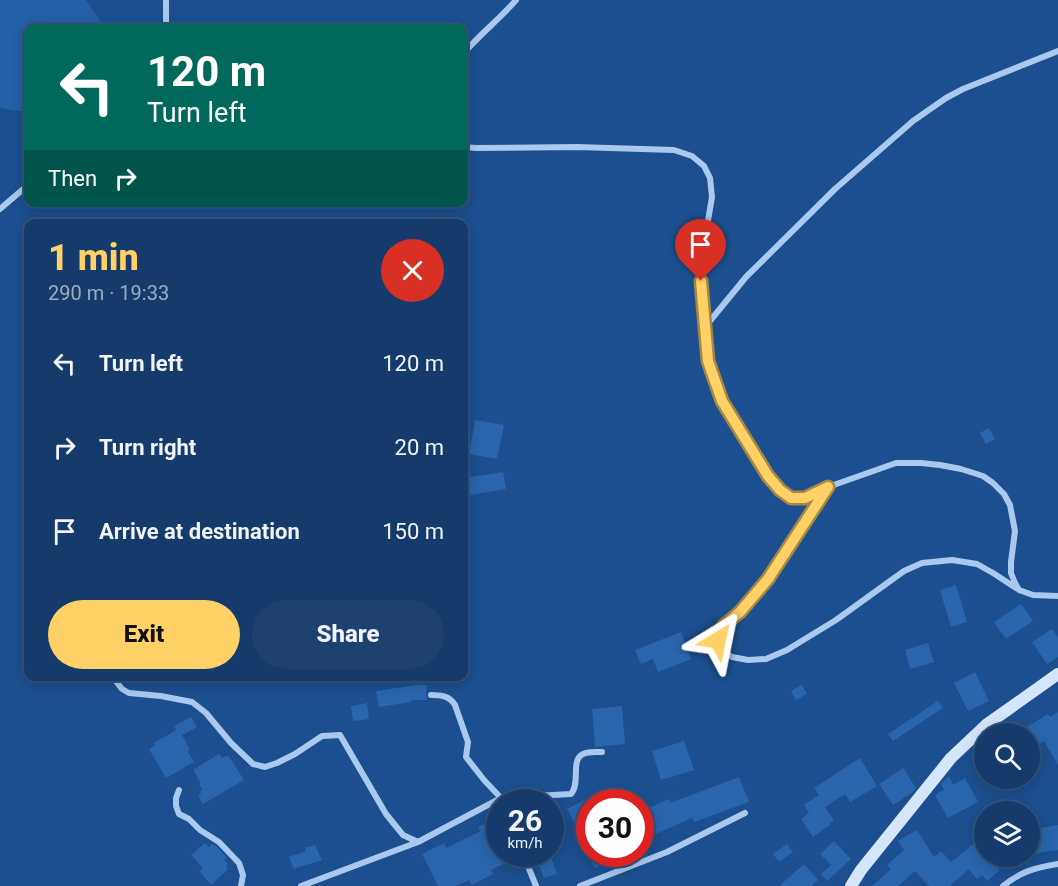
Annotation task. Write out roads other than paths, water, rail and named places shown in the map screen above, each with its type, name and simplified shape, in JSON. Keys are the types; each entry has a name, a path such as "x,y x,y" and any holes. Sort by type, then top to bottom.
{"main road":[{"path":"851,886 861,870 951,758 986,725 1058,674"}],"street":[{"path":"166,0 166,24"},
{"path":"468,48 516,0"},
{"path":"705,327 746,278 835,189 913,121 963,89 1058,51"},
{"path":"468,147 674,150 692,156 704,166 710,178 712,197 703,250 701,281 708,361 722,401 768,476 780,490 791,498 805,498 828,487 896,463 939,465 983,476 1004,494 1010,505 1015,531 1011,573 1019,590"},
{"path":"0,209 24,188"},
{"path":"828,487 768,579 719,633 718,640 721,650 732,657 748,660 766,658 787,650 836,621 904,571 922,562 952,560 977,564 1019,590 1033,595 1058,596"},
{"path":"116,681 129,693 192,702 206,713 231,743 253,764 265,767 295,754 322,736 340,735 386,814 403,835 418,842"},
{"path":"431,695 452,700 468,742 466,757 492,789"},
{"path":"564,795 571,794 575,788 578,757 589,752 602,752"},
{"path":"179,790 176,806 179,814 219,842 239,863 243,875 241,886"},
{"path":"301,886 418,842 486,808"},
{"path":"580,886 667,852 745,813"},
{"path":"1003,886 1017,875 1058,864"},
{"path":"528,867 536,886"}]}
